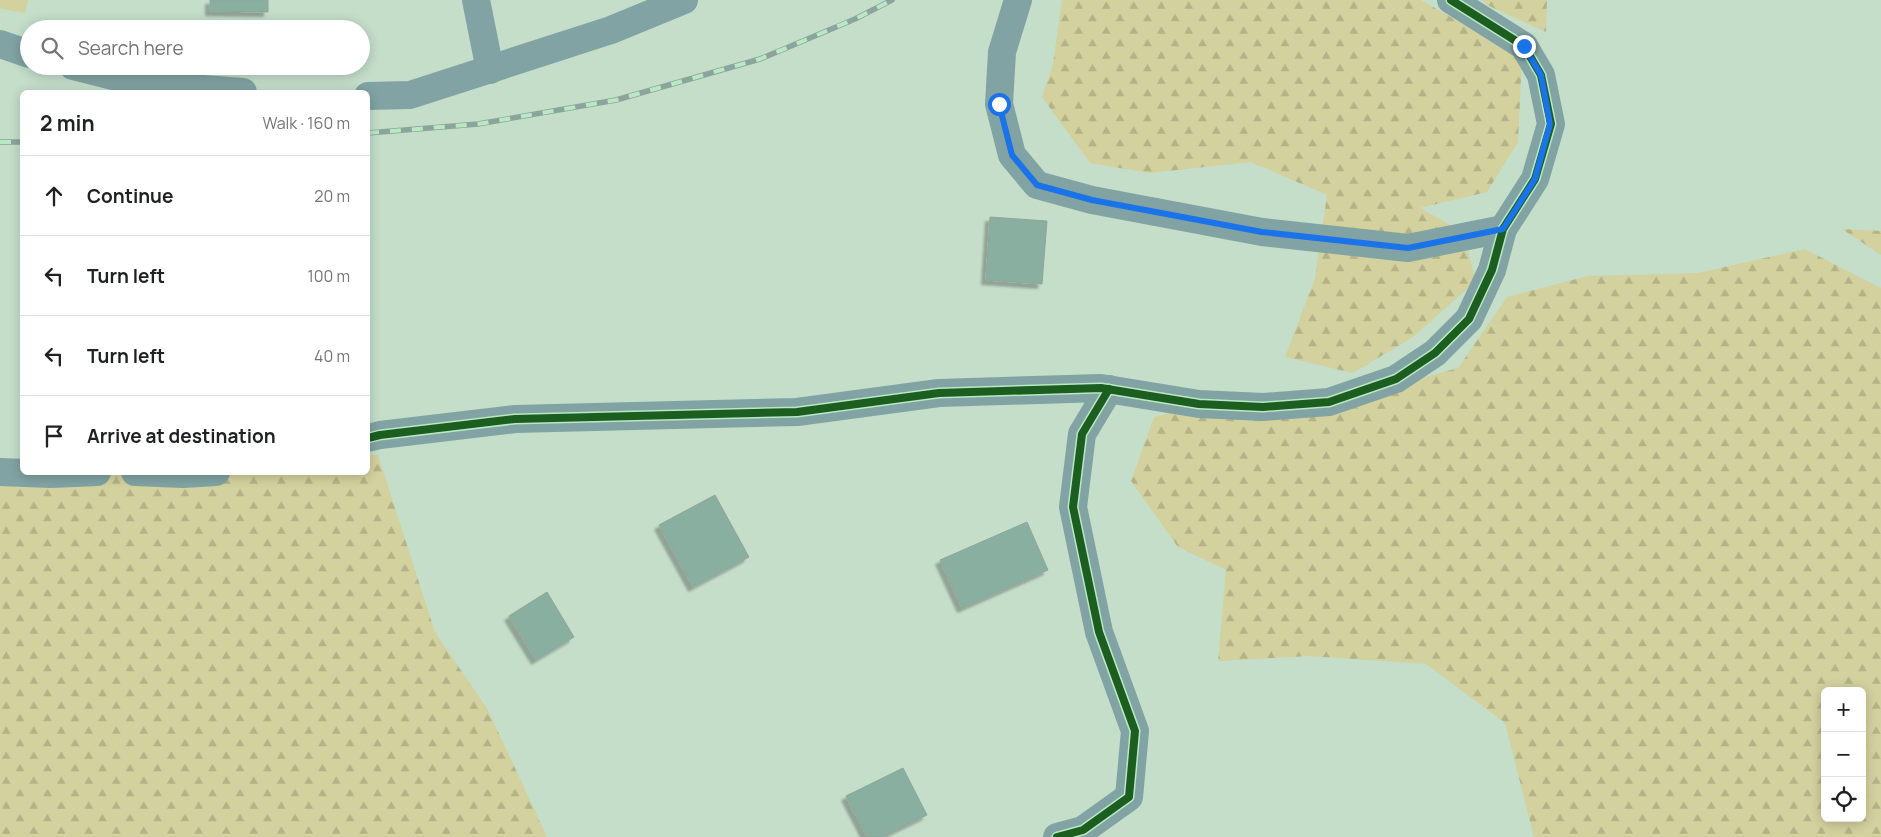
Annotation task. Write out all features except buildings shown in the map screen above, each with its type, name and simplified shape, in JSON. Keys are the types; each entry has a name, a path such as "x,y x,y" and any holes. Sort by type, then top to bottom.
{"street":[{"path":"476,0 490,70"},
{"path":"370,96 410,95 611,30 684,0"},
{"path":"1018,0 1002,52 999,104 1012,155 1037,185 1092,200 1262,232 1408,248 1503,229"},
{"path":"370,438 515,419 797,412 939,393 1109,389 1199,404 1263,407 1329,402 1396,379 1435,353 1469,319 1492,270 1503,229 1535,179 1550,124 1541,75 1524,46 1451,0"},
{"path":"0,44 20,51"},
{"path":"109,75 148,85 216,90"},
{"path":"1057,837 1083,830 1129,797 1135,731 1099,632 1073,507 1082,434 1109,389"},
{"path":"0,472 20,473"}],"green space":[{"path":"0,0 28,0 25,13 0,8"},
{"path":"1062,0 1421,0 1522,58 1518,142 1487,192 1420,208 1463,232 1476,281 1413,337 1353,373 1285,357 1315,278 1327,195 1251,162 1149,173 1090,163 1042,97 1053,64"},
{"path":"1481,0 1547,0 1546,32 1489,6"},
{"path":"1842,229 1881,231 1881,255"},
{"path":"1805,249 1881,288 1881,837 1534,837 1505,723 1426,664 1309,656 1218,661 1226,570 1178,547 1131,481 1154,417 1219,401 1317,407 1458,368 1507,297 1588,276 1698,273"},
{"path":"370,455 378,455 435,632 488,710 547,837 0,837 0,466 20,467 20,475 370,475"}],"railway":[{"path":"370,133 478,124 616,100 760,59 855,19 892,0"},
{"path":"0,142 20,142"}],"cycle path":[{"path":"370,438 515,419 797,412 939,393 1101,388 1199,404 1263,407 1329,402 1396,379 1435,353 1469,319 1492,270 1503,229 1535,179 1551,124 1541,75 1524,46 1451,0"},
{"path":"1057,837 1083,830 1129,797 1135,731 1099,632 1073,507 1082,434 1109,389"}],"route":[{"path":"999,104 1012,155 1037,185 1092,200 1262,232 1408,248 1503,229 1535,179 1550,124 1541,75 1524,46"}]}
